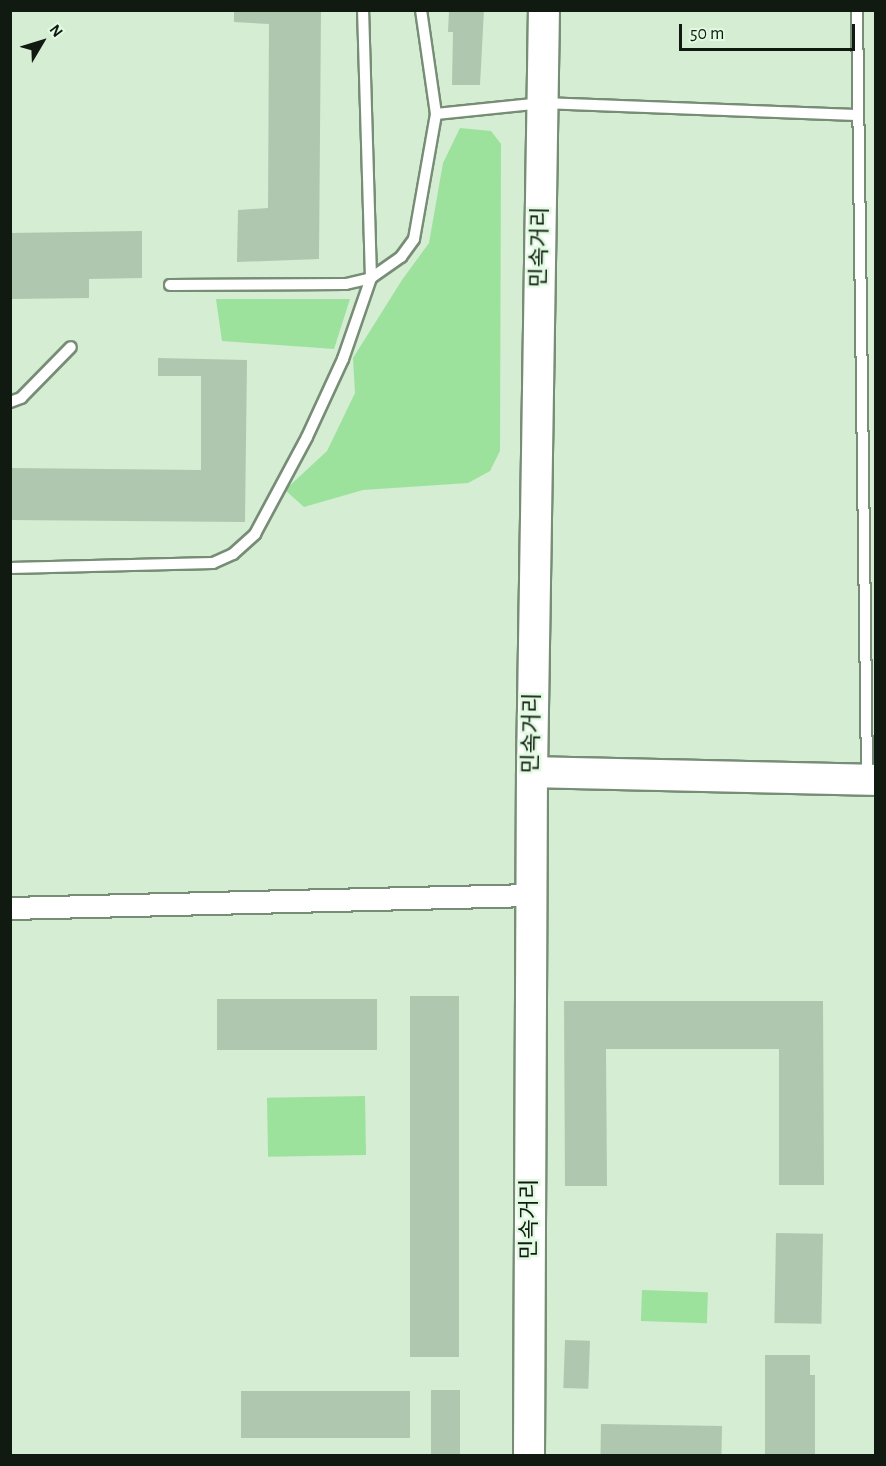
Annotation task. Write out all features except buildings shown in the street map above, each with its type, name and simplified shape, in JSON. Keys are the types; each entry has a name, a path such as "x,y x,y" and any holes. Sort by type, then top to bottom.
{"street":[{"name":"민속거리","path":"529,1455 531,772 544,10"},
{"path":"531,772 871,780"},
{"path":"10,908 531,895"}],"lane":[{"path":"10,568 213,563 233,554 255,534 307,437 343,359 371,278 363,10"},
{"path":"170,285 346,284 371,278 401,257 414,239 436,114 421,10"},
{"path":"857,10 856,115 871,780"},
{"path":"436,114 542,103 856,115"},
{"path":"10,402 21,398 71,347"}],"green space":[{"path":"460,128 491,131 501,144 500,451 490,471 468,483 363,490 304,507 285,490 327,451 355,393 353,358 402,280 429,243 443,163"},
{"path":"216,299 350,299 334,349 222,341"},
{"path":"365,1096 366,1155 268,1157 267,1098"},
{"path":"642,1290 708,1292 707,1323 641,1321"}]}
